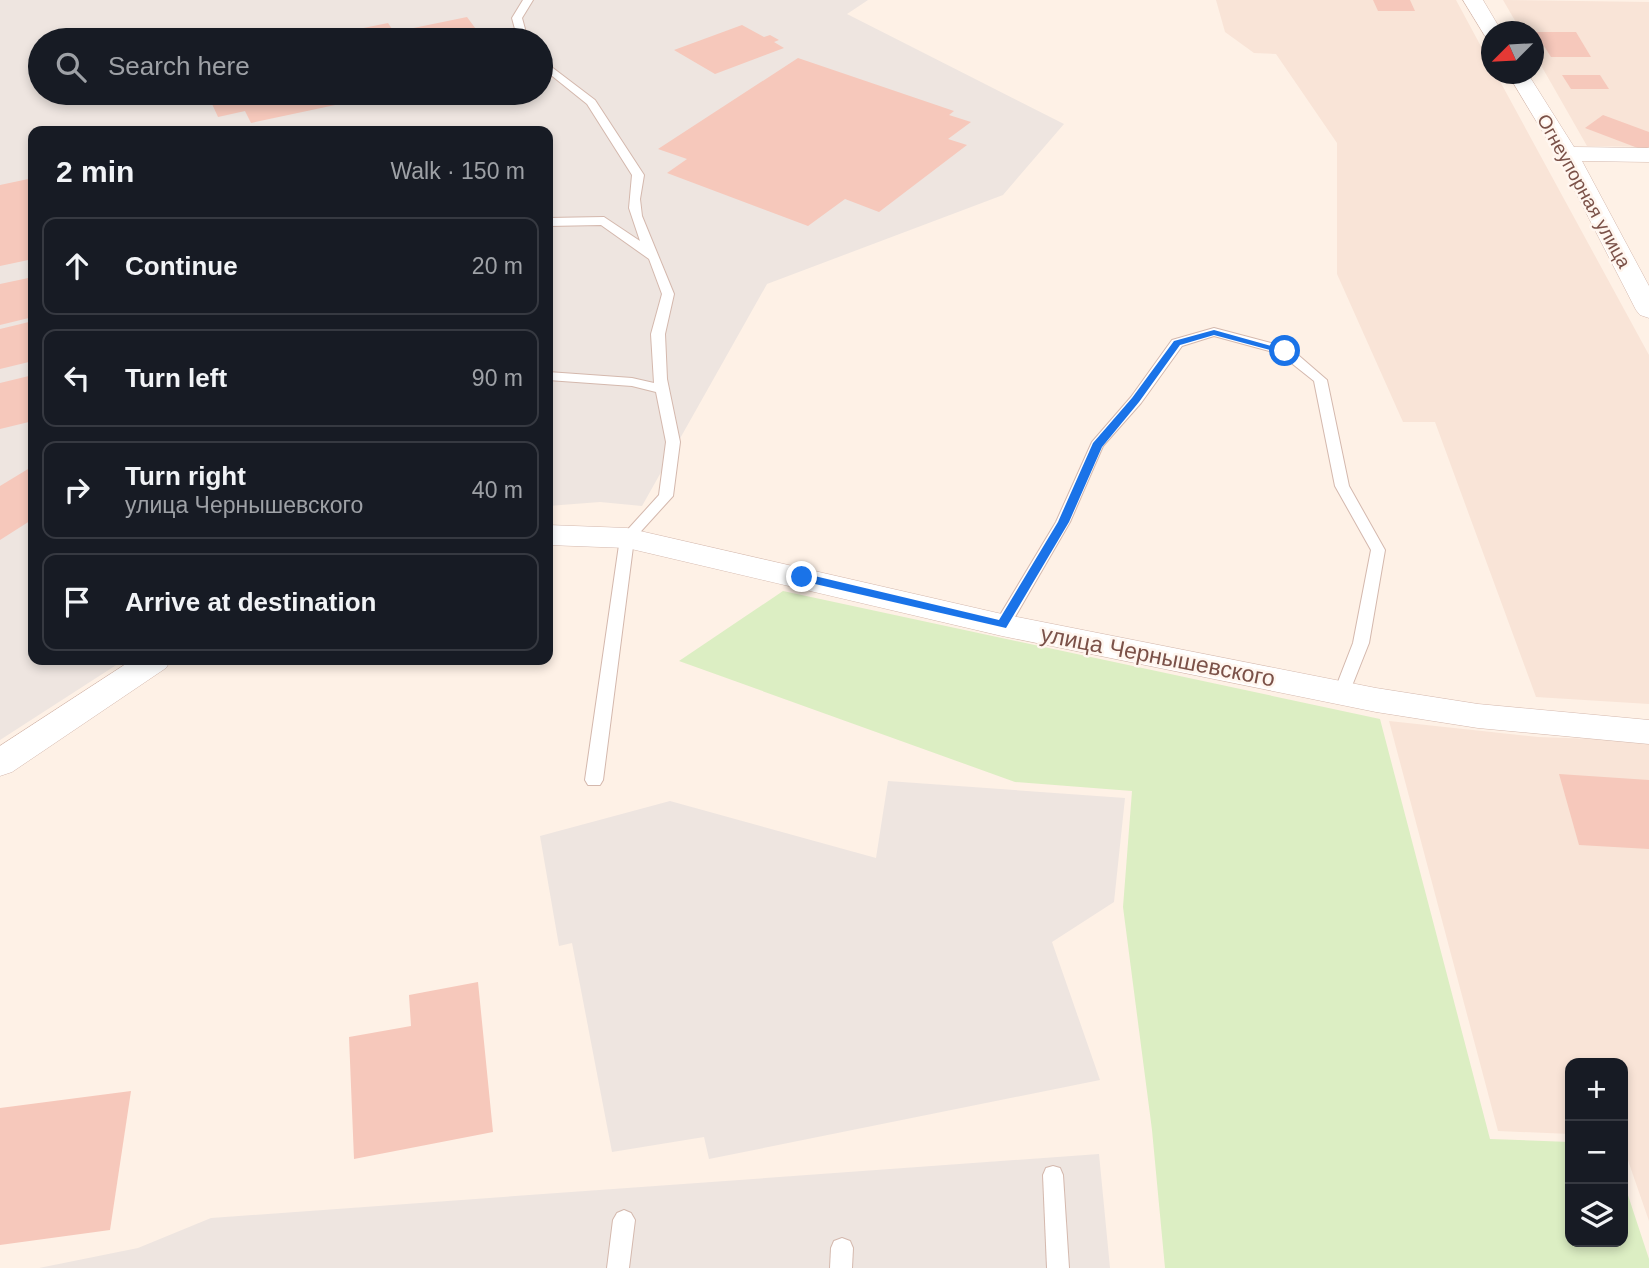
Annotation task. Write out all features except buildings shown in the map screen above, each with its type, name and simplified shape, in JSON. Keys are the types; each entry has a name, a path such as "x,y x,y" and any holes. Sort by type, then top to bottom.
{"street":[{"path":"1472,0 1485,21"},
{"name":"Огнеупорная улица","path":"1524,84 1567,153 1649,310"},
{"path":"1567,153 1649,155"},
{"name":"улица Чернышевского","path":"553,535 627,538 1002,625 1376,700 1478,716 1649,732"},
{"path":"0,763 147,665"}],"lane":[{"path":"520,28 517,18 528,0"},
{"path":"553,72 591,102 638,175 632,201 636,222 668,293 658,334 662,389 673,442 666,496 627,538 594,780"},
{"path":"553,222 604,221 654,257"},
{"path":"1002,625 1063,522 1097,446 1136,400 1177,343 1214,332 1285,351 1320,380 1342,486 1378,550 1361,643 1342,692"},
{"path":"553,376 632,383 662,389"},
{"path":"1053,1175 1058,1268"},
{"path":"618,1268 624,1220"}],"shaded area":[{"path":"0,0 868,0 847,14 1064,124 1003,195 767,284 642,506 600,502 553,506 553,126 28,126 28,665 116,665 0,740"},
{"path":"1216,0 1456,0 1481,46 1481,84 1501,84 1649,355 1649,704 1536,697 1435,422 1403,422 1337,274 1337,143 1276,54 1254,53 1225,32"},
{"path":"1503,0 1649,2 1649,147 1587,146 1544,71 1544,21 1515,21"},
{"path":"1389,721 1538,737 1649,741 1649,1221 1628,1160 1628,1058 1565,1058 1565,1134 1498,1131"},
{"path":"888,781 1125,798 1114,902 1052,942 1100,1080 709,1159 704,1137 612,1152 572,943 559,946 540,836 670,801 876,858"},
{"path":"1099,1154 1110,1268 39,1268 138,1248 211,1218"}],"green space":[{"path":"783,591 1380,719 1490,1139 1565,1142 1565,1247 1628,1247 1628,1195 1649,1259 1649,1268 1165,1268 1152,1130 1123,907 1132,791 1015,782 679,661"}],"route":[{"path":"802,577 1002,625 1063,522 1097,446 1136,400 1177,343 1214,332 1285,351"}]}
